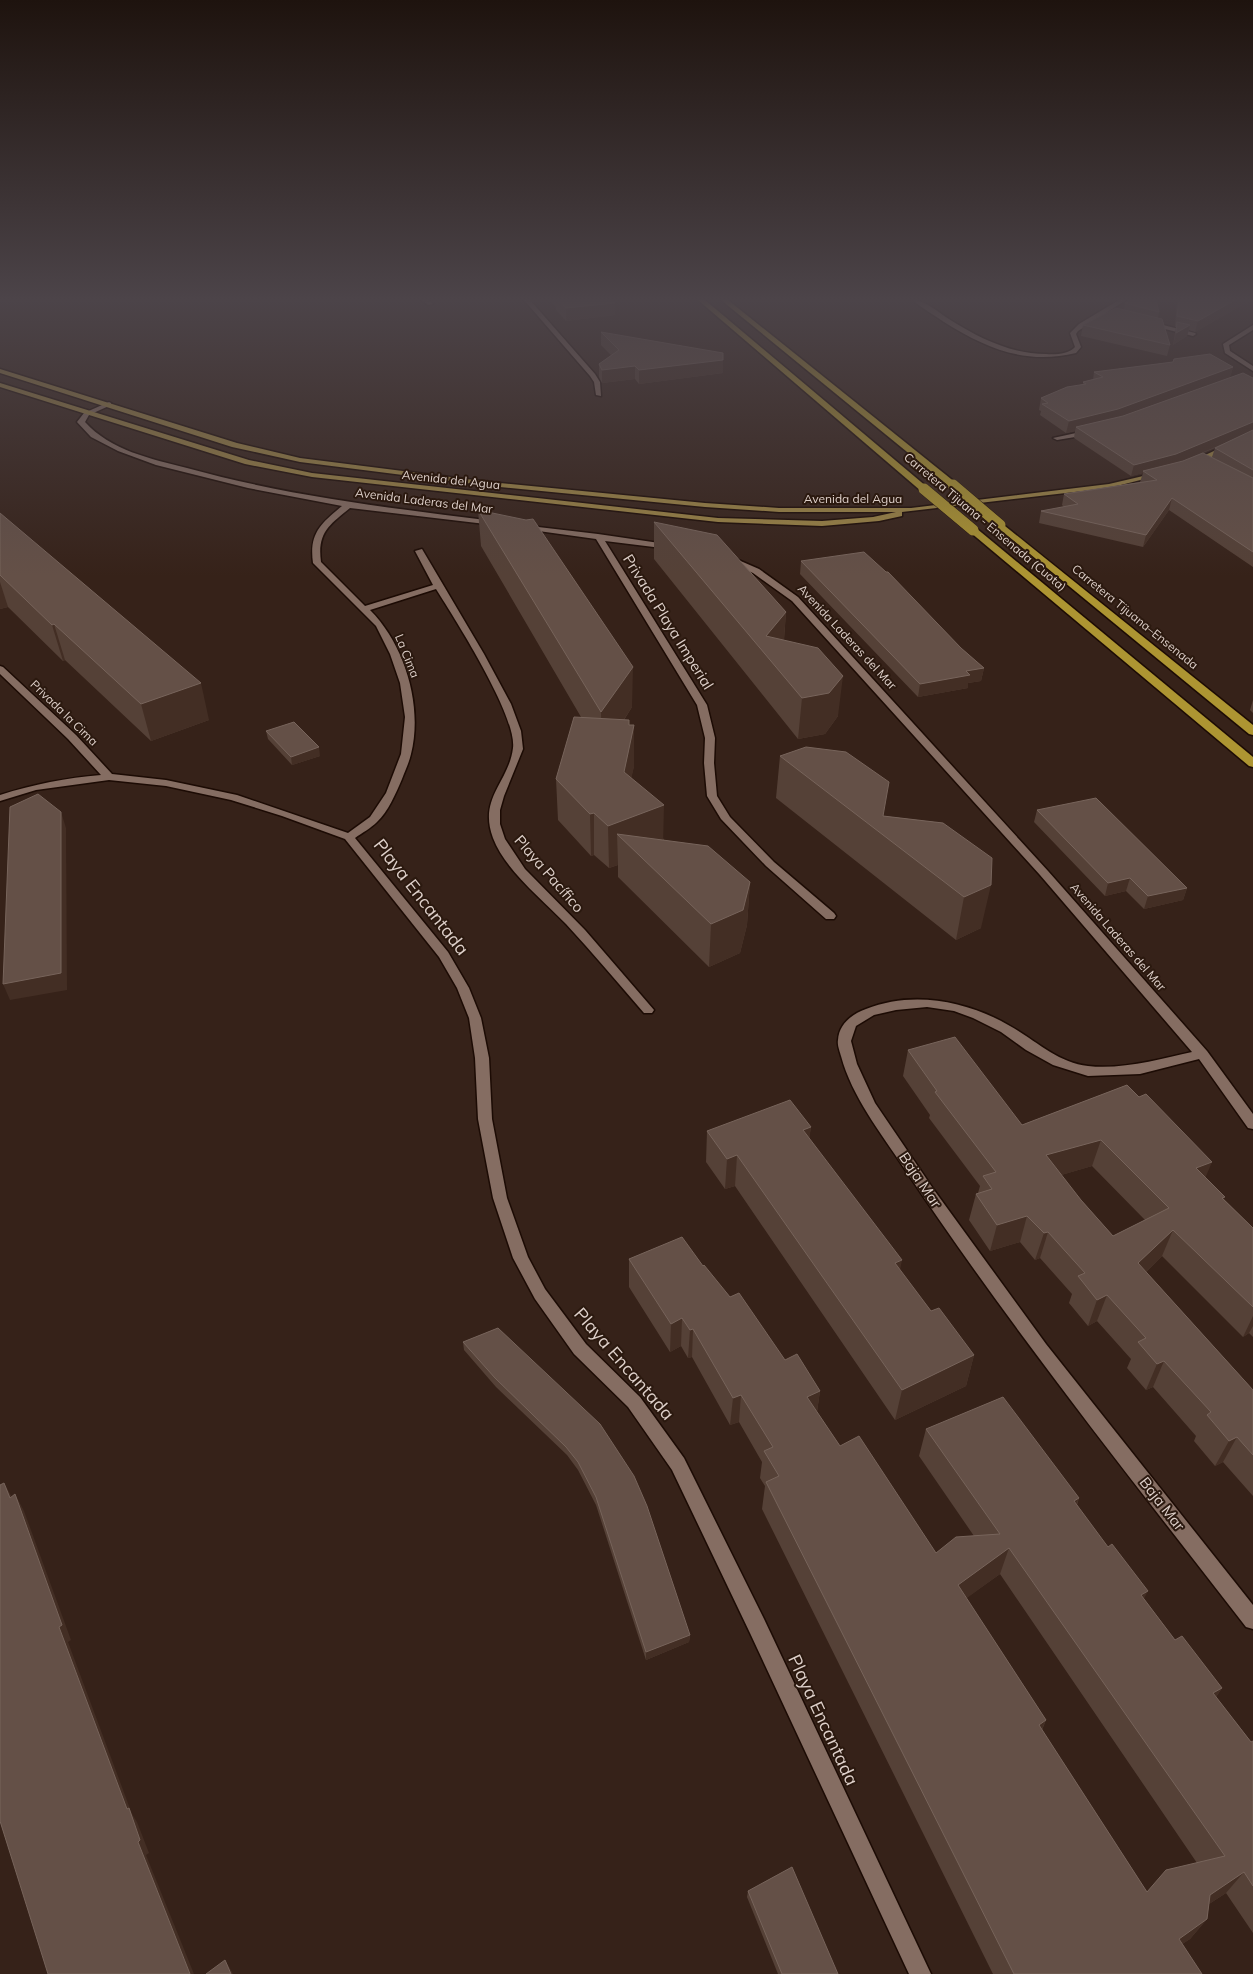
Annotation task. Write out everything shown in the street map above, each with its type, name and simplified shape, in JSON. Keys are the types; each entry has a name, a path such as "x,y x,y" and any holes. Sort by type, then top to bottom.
{"highway":[{"name":"Carretera Tijuana - Ensenada (Cuota)","path":"810,392 1253,763"},
{"name":"Carretera Tijuana - Ensenada (Cuota)","path":"838,392 1000,525"},
{"name":"Carretera Tijuana–Ensenada","path":"1000,525 1253,731"}],"main road":[{"name":"Avenida del Agua","path":"21,392 86,414 248,462 360,482 718,520 777,524 842,523 888,518 911,510"},
{"name":"Avenida del Agua","path":"70,392 262,453 371,470 490,484 738,507 795,510 911,510 1109,486 1161,474"},
{"path":"1186,466 1253,435"}],"street":[{"path":"86,414 109,404"},
{"name":"Avenida Laderas del Mar","path":"86,414 81,422 83,427 88,432 118,449 144,459 215,478 348,505 505,524"},
{"path":"1070,446 1057,438 1102,429"},
{"path":"1202,459 1211,464"},
{"name":"La Cima","path":"348,505 324,524 316,537 314,551 317,563 380,625 395,654 405,683 410,717 406,754 391,793 374,819 349,837"},
{"path":"514,526 678,548"},
{"name":"Privada Playa Imperial","path":"598,536 702,705 710,738 709,763 712,796 726,819 770,864 830,916"},
{"name":"Playa Pacífico","path":"418,551 428,572 461,622 514,721 519,740 515,758 496,802 495,823 499,839 516,864 590,942 648,1010"},
{"name":"Avenida Laderas del Mar","path":"720,556 752,569 774,582 795,599 1044,872 1202,1054 1253,1124"},
{"path":"364,609 438,586"},
{"name":"Privada la Cima","path":"0,669 72,737 109,776"},
{"path":"0,798 51,784 109,776 166,783 233,797 349,837"},
{"name":"Playa Encantada","path":"349,837 444,955 463,988 475,1018 482,1058 485,1119 500,1198 520,1258 540,1294 580,1349 634,1402 678,1464 753,1618 920,1974"},
{"name":"Baja Mar","path":"1202,1054 1140,1069 1088,1071 1058,1062 1031,1047 1006,1028 978,1016 955,1007 927,1003 896,1006 870,1012 851,1023 844,1041 850,1064 869,1105 941,1210 1040,1349 1253,1620"}],"building":[{"path":"1055,392 1164,392 1118,409 1069,421 1042,404 1048,403 1041,398"},
{"path":"1190,392 1253,392 1253,422 1176,454 1134,465 1076,427 1123,416"},
{"path":"1253,430 1253,470 1215,448"},
{"path":"1203,453 1253,478 1253,552 1172,498 1146,535 1041,511 1078,504 1064,494 1157,480 1143,471 1183,461"},
{"path":"478,510 526,520 533,519 633,667 601,712"},
{"path":"0,513 201,683 141,704 54,624 52,625 0,575"},
{"path":"654,522 717,535 786,612 766,636 818,648 843,676 829,693 802,698"},
{"path":"864,552 888,572 961,648 984,668 966,671 970,675 920,684 801,561"},
{"path":"574,717 629,720 629,725 634,725 624,772 664,805 608,826 594,813 590,814 556,779"},
{"path":"294,722 319,747 291,757 266,731"},
{"path":"806,747 846,752 889,782 883,816 943,823 992,858 991,885 964,897 780,756"},
{"path":"38,794 61,812 61,973 3,984 10,807"},
{"path":"1096,798 1187,888 1148,896 1130,878 1108,883 1037,810"},
{"path":"617,834 708,846 750,882 743,910 711,924"},
{"path":"955,1037 1022,1125 1127,1085 1139,1097 1146,1094 1212,1162 1196,1168 1225,1197 1222,1198 1253,1228 1253,1307 1173,1230 1138,1263 1253,1390 1253,1455 1237,1437 1229,1441 1207,1415 1211,1412 1164,1361 1157,1364 1138,1342 1146,1338 1107,1295 1097,1300 1078,1276 1085,1273 1048,1232 1044,1233 1027,1216 997,1225 976,1194 992,1189 983,1176 996,1172 935,1092 937,1091 908,1050","holes":["1101,1140 1169,1208 1113,1236 1081,1200 1046,1155"]},
{"path":"790,1100 811,1127 803,1130 902,1260 895,1263 931,1311 939,1308 974,1355 902,1390 737,1155 727,1159 707,1131"},
{"path":"682,1237 703,1266 730,1297 739,1293 785,1360 797,1354 820,1391 807,1397 840,1446 859,1436 936,1553 956,1537 1000,1534 926,1429 1003,1397 1079,1498 1074,1501 1108,1547 1112,1544 1148,1591 1141,1595 1175,1640 1182,1636 1222,1688 1213,1693 1251,1742 1253,1741 1253,1886 1244,1872 1210,1895 1207,1919 1179,1939 1202,1974 1014,1974 766,1482 779,1476 764,1451 773,1447 741,1395 733,1398 693,1329 690,1330 682,1318 671,1324 629,1259","holes":["1009,1548 1225,1856 1166,1870 1147,1892 1039,1725 1046,1720 958,1585"]},
{"path":"498,1328 600,1424 634,1476 647,1506 690,1635 646,1652 596,1497 578,1462 566,1447 495,1378 463,1342"},
{"path":"4,1483 10,1498 15,1494 62,1625 59,1627 127,1809 129,1808 140,1840 138,1842 190,1974 48,1974 0,1821 0,1485"},
{"path":"792,1867 838,1974 782,1974 748,1891"},
{"path":"225,1960 231,1974 206,1974"}]}
